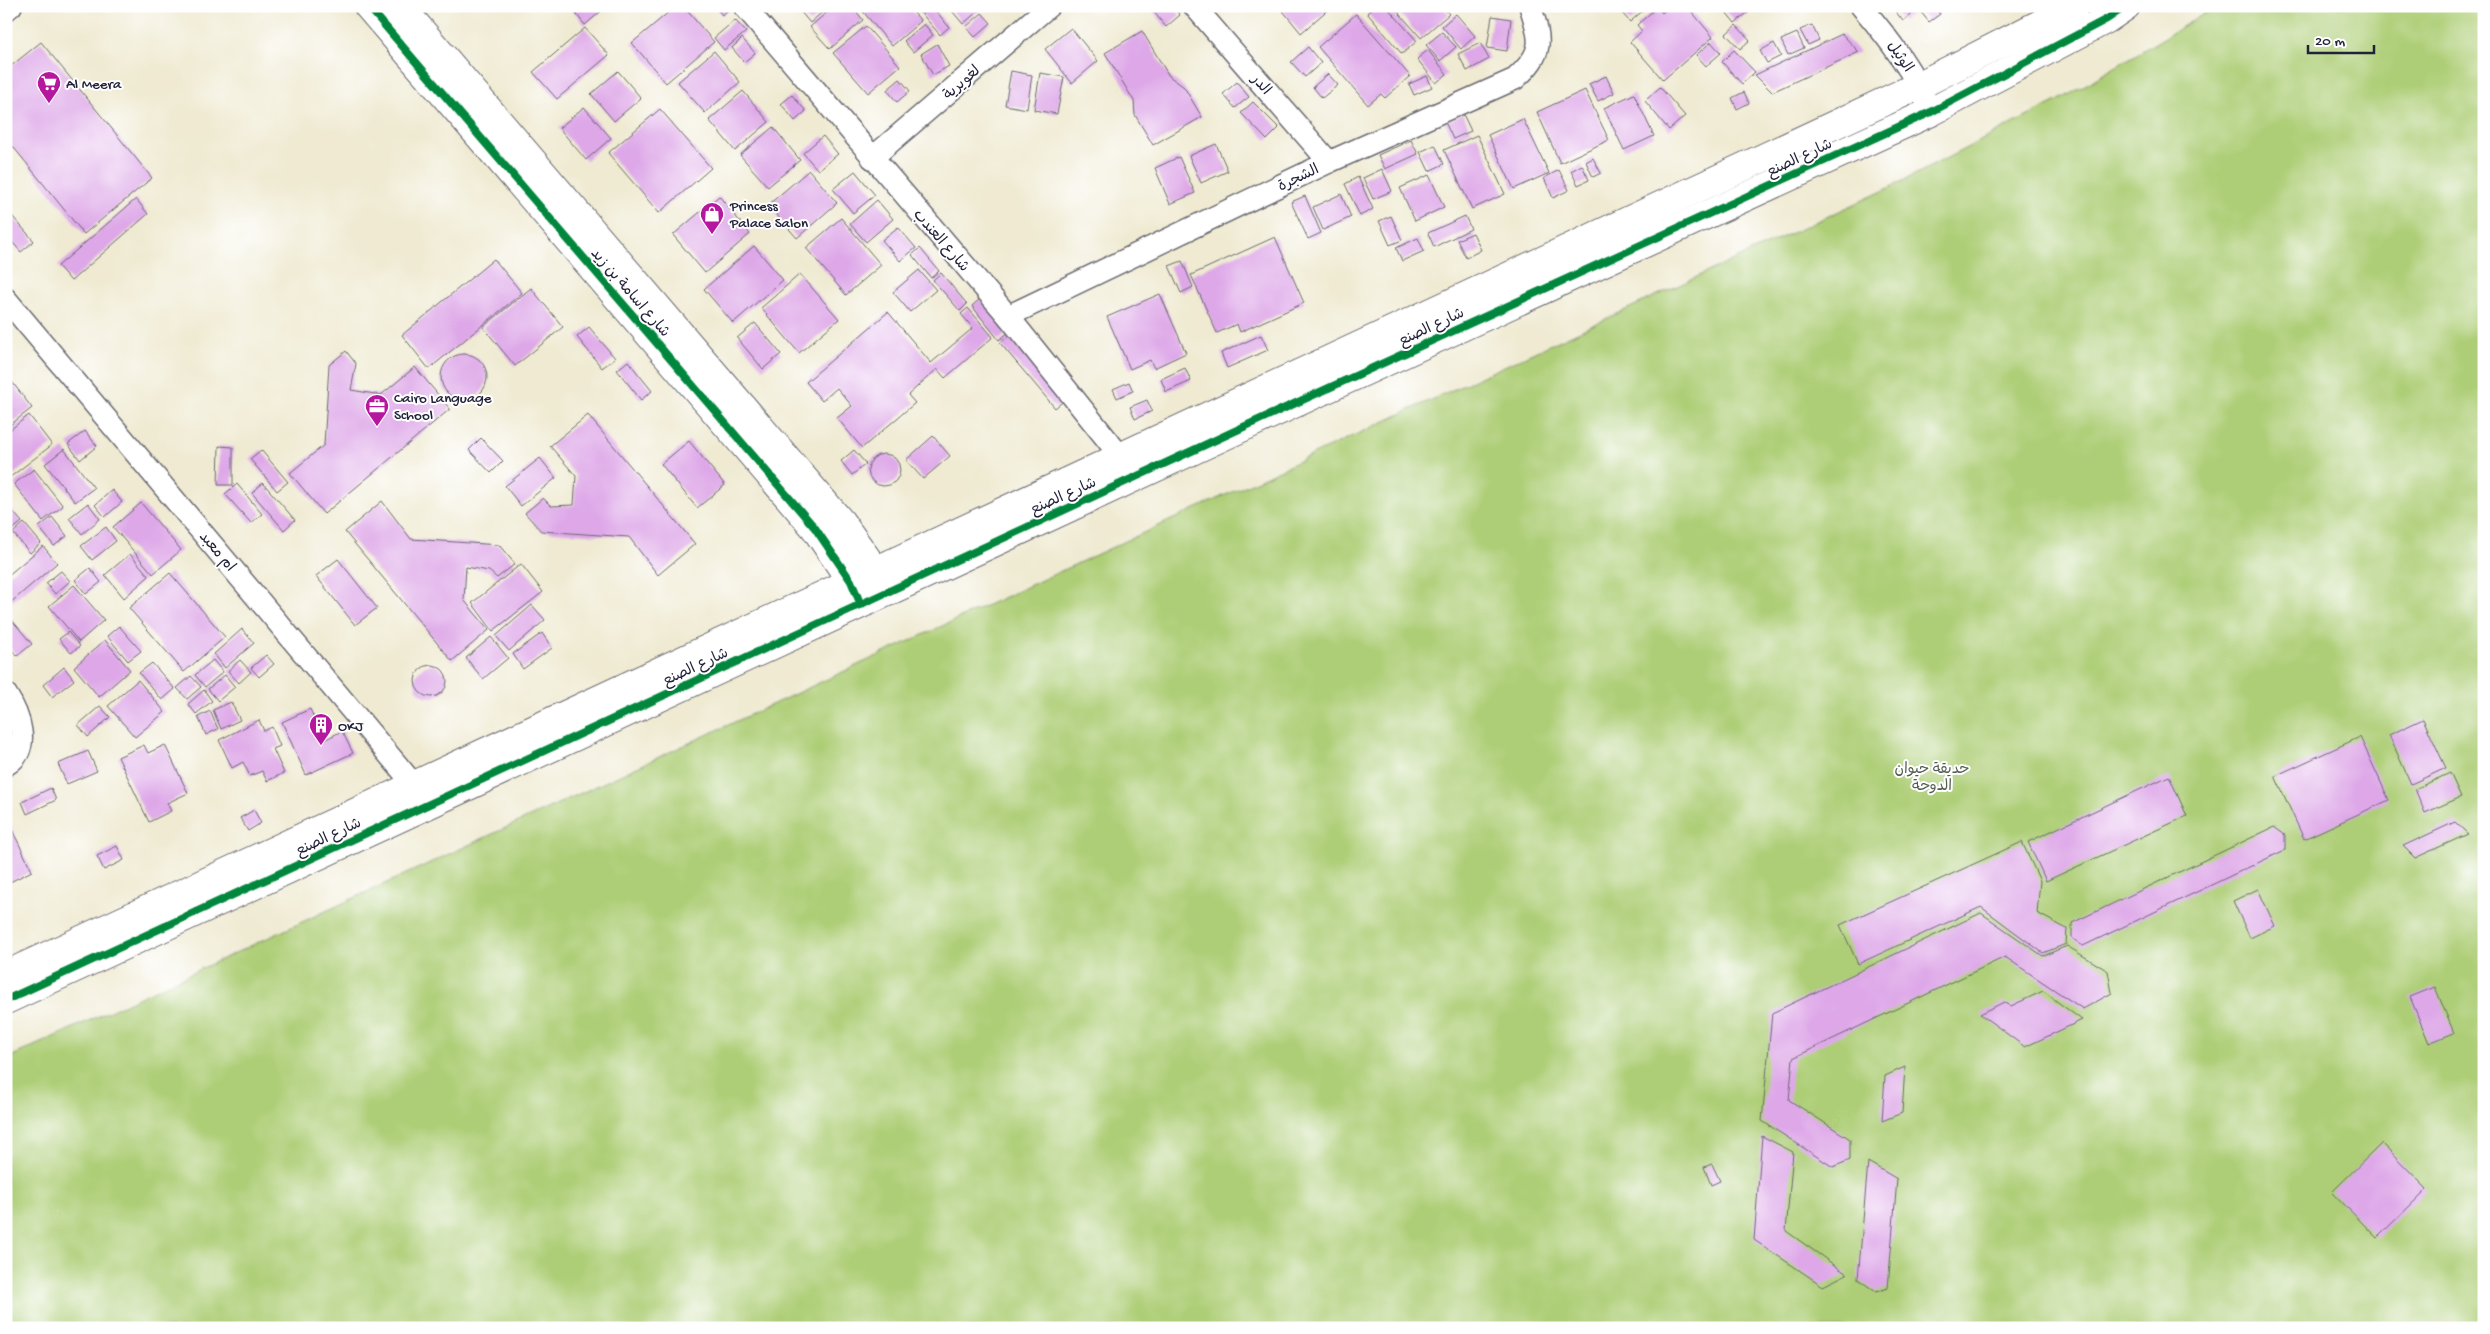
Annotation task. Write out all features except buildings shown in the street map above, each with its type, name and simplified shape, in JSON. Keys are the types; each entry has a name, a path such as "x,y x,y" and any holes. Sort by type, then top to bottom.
{"street":[{"path":"6,10 11,6"},
{"name":"شارع اسامة بن زيد","path":"368,6 815,528 868,587"},
{"name":"شارع اسامة بن زيد","path":"400,6 840,522 868,587"},
{"name":"شارع العندب","path":"744,6 1008,316 1124,469"},
{"name":"لغويرية","path":"872,158 1049,6"},
{"name":"الدر","path":"1194,6 1329,162"},
{"name":"الشجرة","path":"1008,316 1329,162 1515,79 1529,66 1539,50 1538,29 1530,6"},
{"name":"الوثيل","path":"1862,6 1895,46 1920,85 1931,112"},
{"name":"شارع الصنع","path":"1618,241 2075,6"},
{"name":"شارع الصنع","path":"6,1000 419,797 868,587 1618,241 1931,112 2106,19 2126,6"},
{"name":"ام معبد","path":"6,299 419,797"},
{"path":"6,694 18,711 22,738 13,761 6,765"},
{"name":"شارع الصنع","path":"6,975 419,797"}],"green space":[{"name":"حديقة حيوان الدوحة","path":"2217,6 2484,6 2484,1328 6,1328 6,1059 1887,189 2065,97"}],"cycle path":[{"path":"368,6 815,528 851,581 861,605"},
{"path":"6,1000 1250,424 1931,112 2107,19 2126,6"}],"place":[{"name":"Al Meera","path":"49,104"},
{"name":"Princess Palace Salon","path":"712,235"},
{"name":"Cairo Language School","path":"377,427"},
{"name":"OKJ","path":"321,746"}]}
